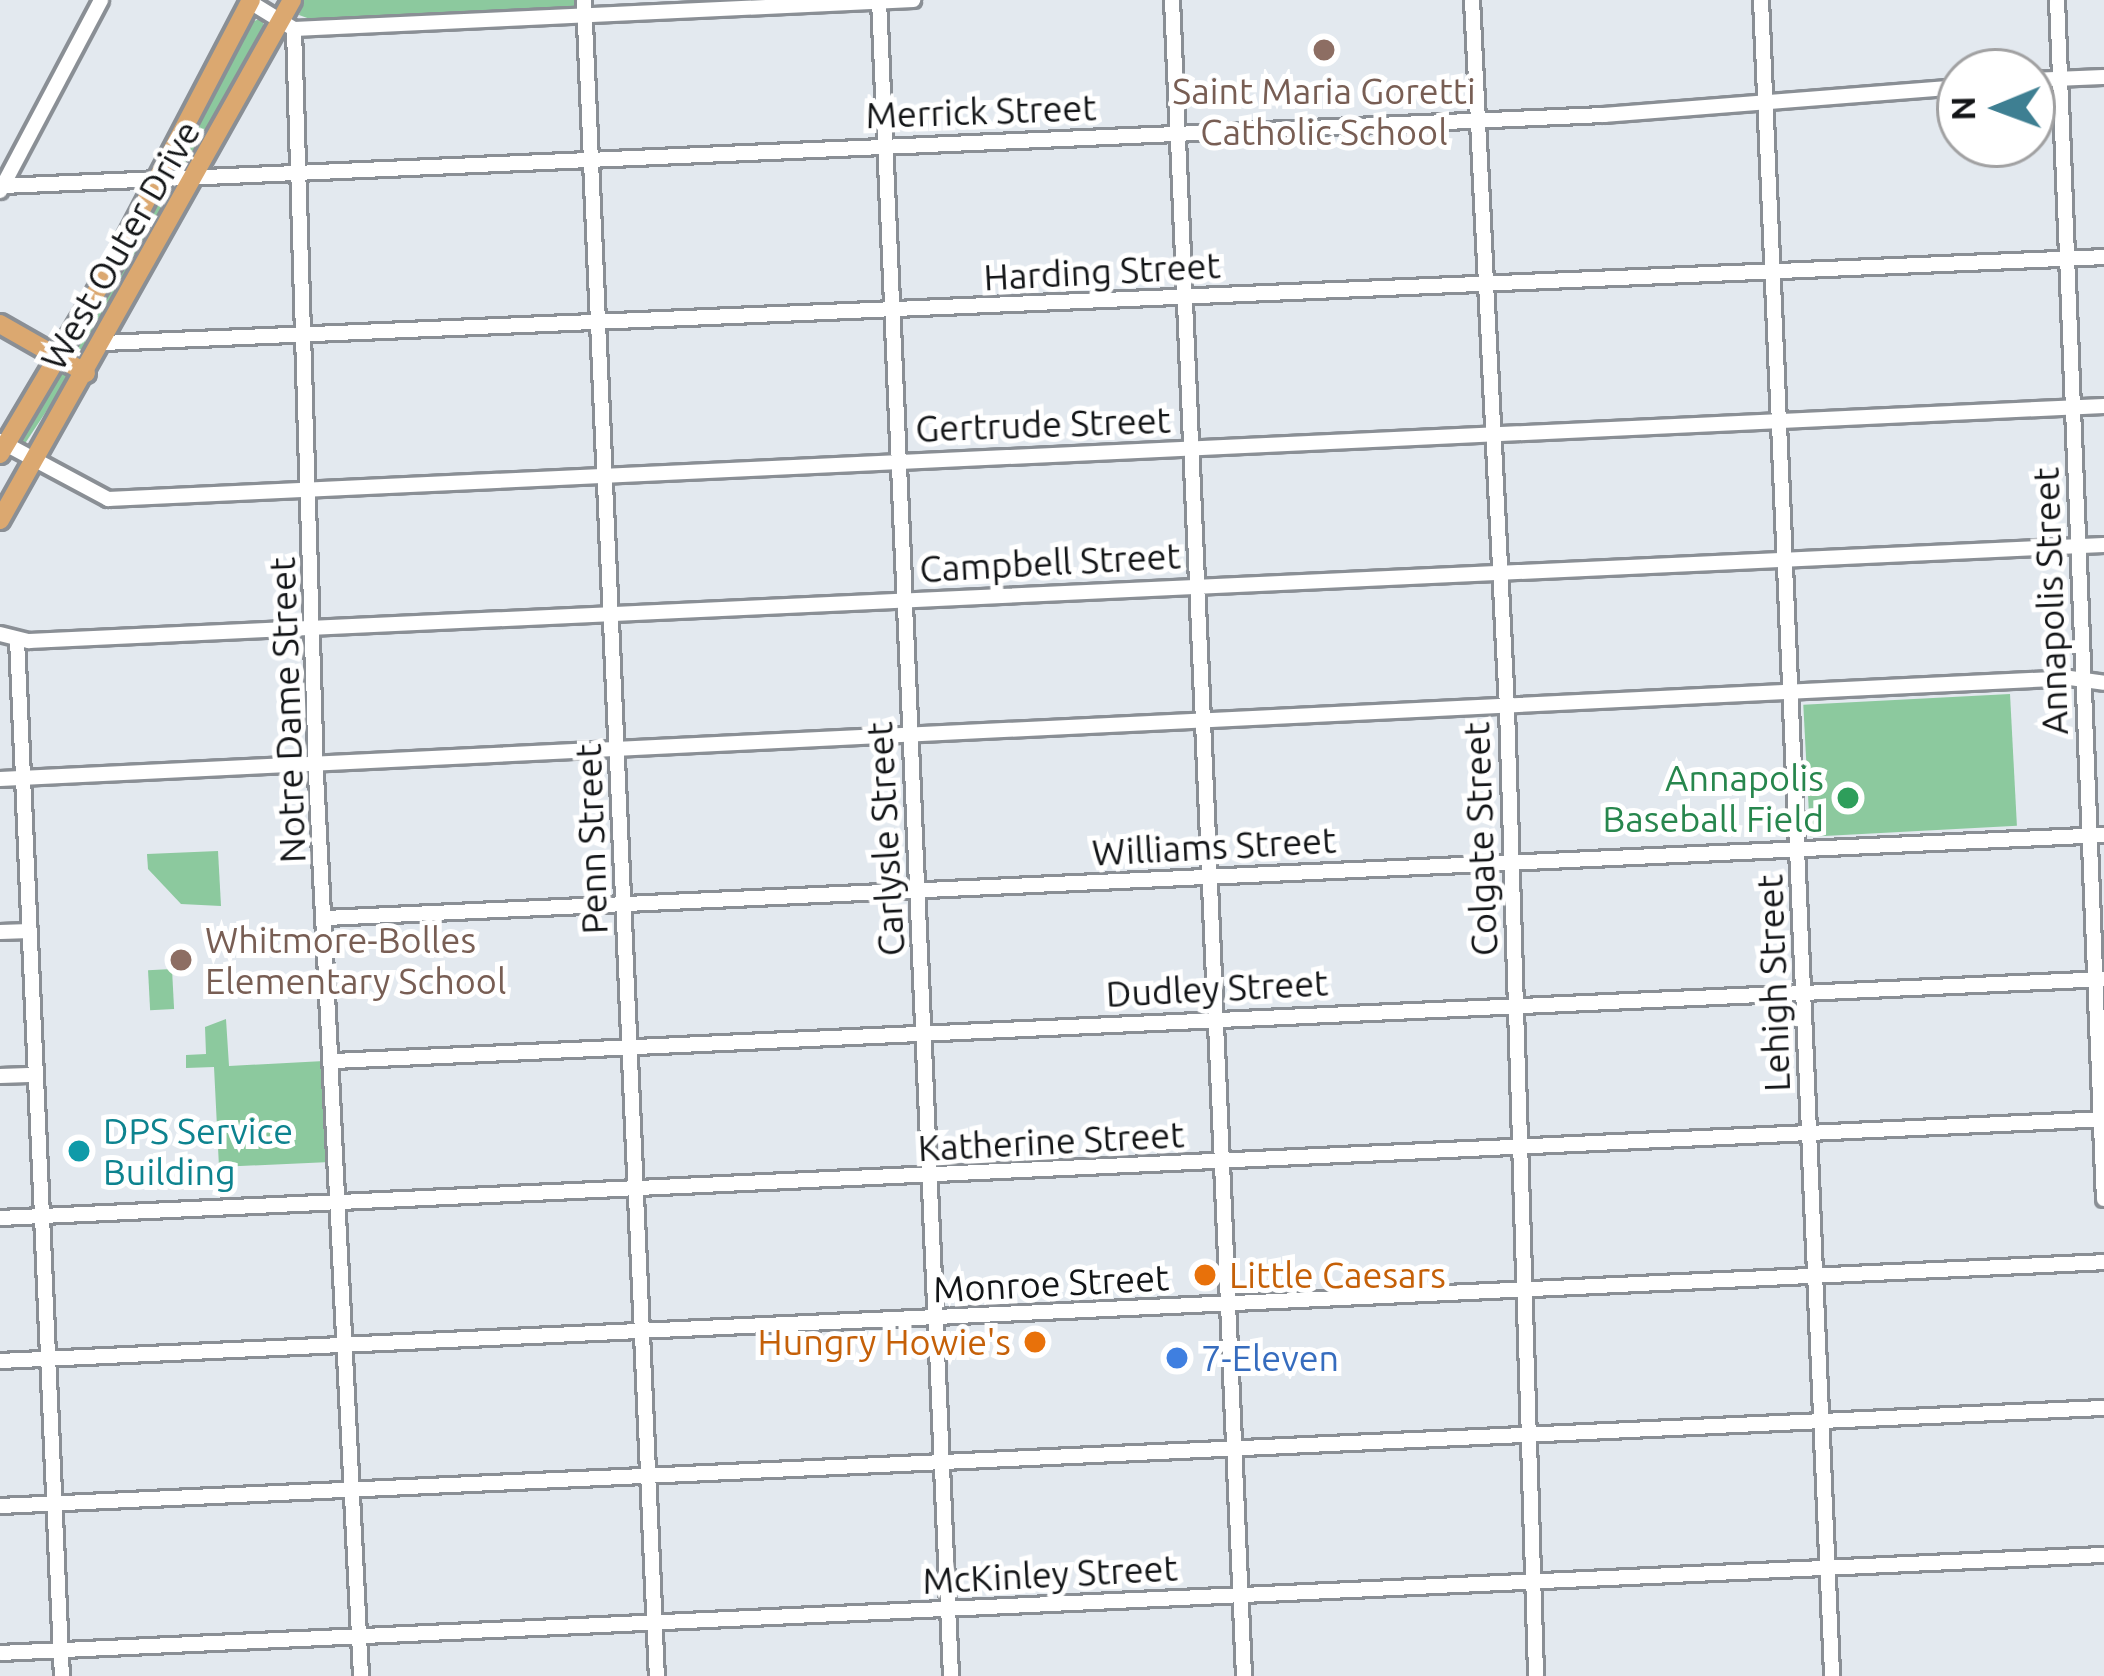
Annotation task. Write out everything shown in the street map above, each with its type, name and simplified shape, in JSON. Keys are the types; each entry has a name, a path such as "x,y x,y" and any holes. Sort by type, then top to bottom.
{"main road":[{"name":"West Outer Drive","path":"0,520 288,25 292,0"},
{"name":"West Outer Drive","path":"2,446 59,357 251,1"},
{"path":"0,324 86,373"}],"street":[{"path":"2,188 101,0"},
{"path":"251,1 288,25 584,7 914,0"},
{"path":"1172,0 1244,1676"},
{"name":"Colgate Street","path":"1472,0 1507,708 1537,1676"},
{"name":"Lehigh Street","path":"1761,0 1832,1676"},
{"name":"Annapolis Street","path":"2057,0 2084,680 2097,835 2104,1199"},
{"name":"Carlysle Street","path":"879,1 951,1676"},
{"name":"Penn Street","path":"584,7 656,1676"},
{"name":"Notre Dame Street","path":"288,25 299,173 316,763 361,1676"},
{"path":"2056,78 2104,77"},
{"name":"Merrick Street","path":"2,188 1478,120 1936,89"},
{"name":"Harding Street","path":"104,344 304,339 2104,257"},
{"name":"Gertrude Street","path":"2,446 98,498 2104,406"},
{"name":"Campbell Street","path":"0,634 17,640 2104,545"},
{"path":"17,640 62,1676"},
{"path":"0,779 1791,692 2104,683"},
{"name":"Williams Street","path":"326,918 2097,835"},
{"path":"0,932 30,931"},
{"name":"Dudley Street","path":"334,1061 2100,979"},
{"path":"0,1076 36,1075"},
{"name":"Katherine Street","path":"0,1218 2102,1119"},
{"name":"Monroe Street","path":"0,1361 2104,1262"},
{"path":"0,1506 2104,1408"},
{"name":"McKinley Street","path":"0,1653 2104,1555"}],"green space":[{"path":"304,0 577,0 578,7 310,19 299,15"},
{"path":"261,18 265,28 191,168 181,170 178,158 250,23"},
{"path":"165,187 177,193 82,354 73,347"},
{"path":"63,365 67,380 24,445 20,438"},
{"path":"2010,694 2017,826 1810,837 1803,705"},
{"path":"218,851 221,906 181,904 148,869 147,854"},
{"path":"172,969 174,1009 150,1010 148,970"},
{"path":"226,1019 229,1066 324,1061 330,1162 219,1167 214,1067 186,1068 186,1055 206,1054 205,1027"}],"place":[{"name":"Saint Maria Goretti Catholic School","path":"1324,50"},
{"name":"Annapolis Baseball Field","path":"1848,798"},
{"name":"Whitmore-Bolles Elementary School","path":"181,960"},
{"name":"DPS Service Building","path":"79,1151"},
{"name":"Little Caesars","path":"1205,1275"},
{"name":"Hungry Howie's","path":"1035,1342"},
{"name":"7-Eleven","path":"1177,1358"}]}
